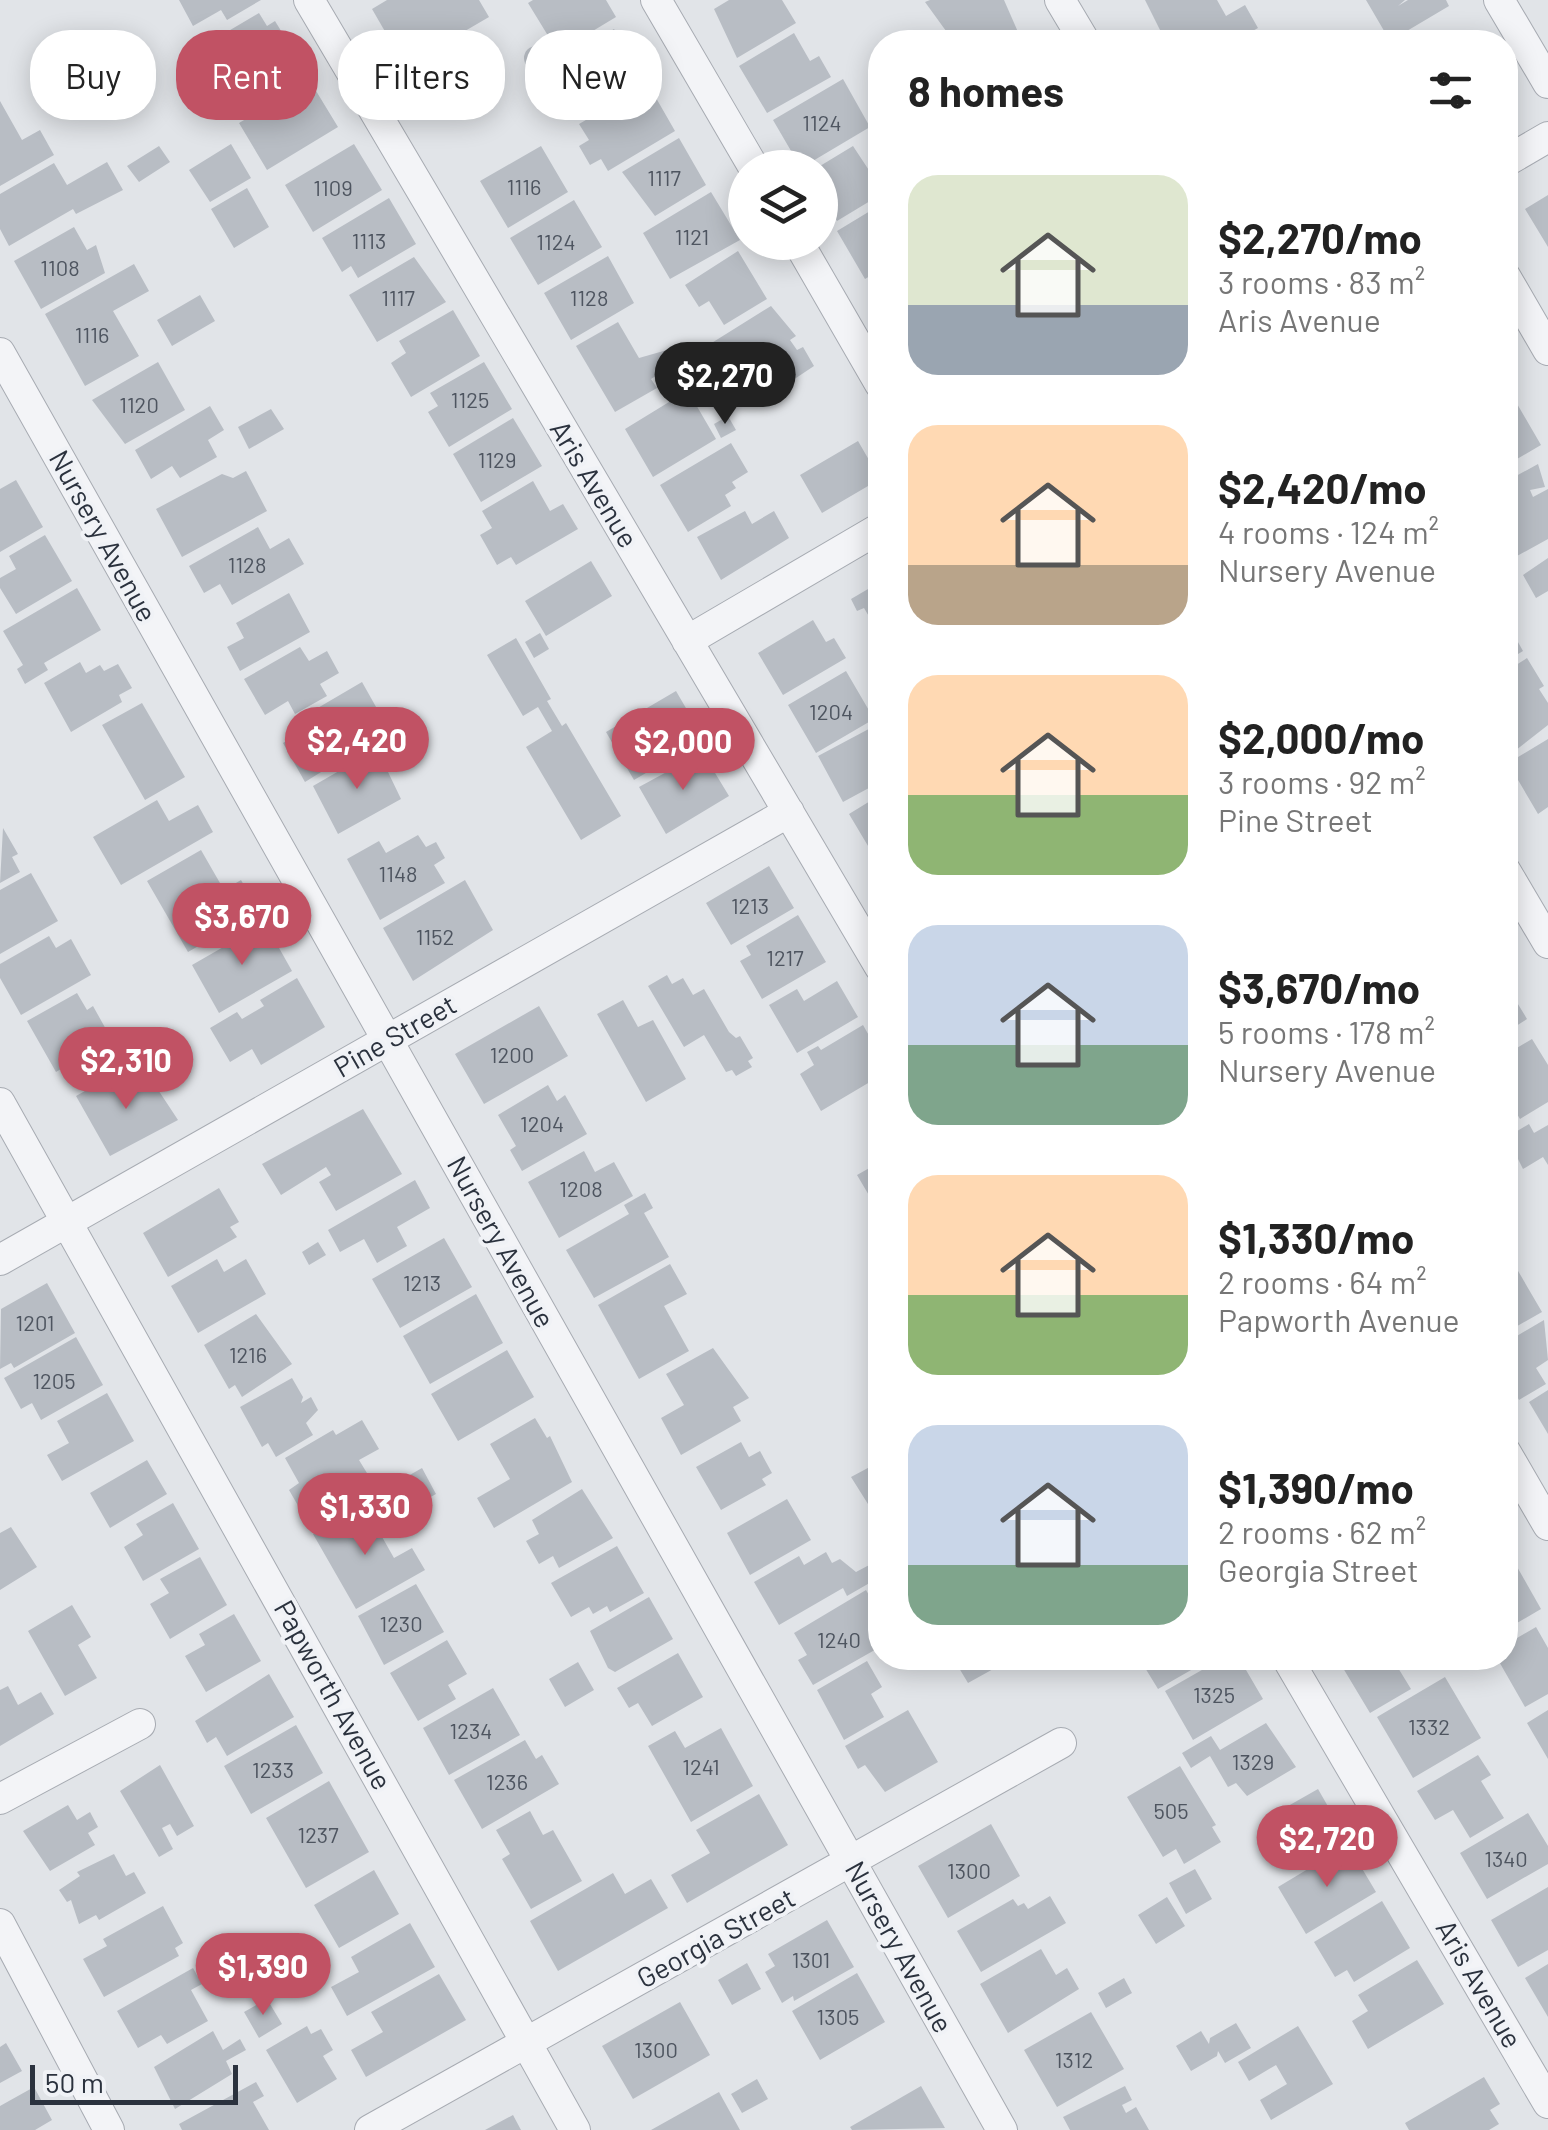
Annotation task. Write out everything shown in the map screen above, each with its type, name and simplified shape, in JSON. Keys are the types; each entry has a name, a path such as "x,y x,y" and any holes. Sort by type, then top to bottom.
{"street":[{"name":"Aris Avenue","path":"309,0 868,947"},
{"path":"656,0 744,150"},
{"path":"1060,0 1078,30"},
{"path":"1499,0 1517,30"},
{"path":"1518,32 1548,83"},
{"path":"1518,154 1548,137"},
{"path":"808,260 868,363"},
{"path":"1518,298 1548,350"},
{"name":"Nursery Avenue","path":"0,354 1002,2130"},
{"path":"687,641 868,535"},
{"name":"Pine Street","path":"0,1260 789,812"},
{"path":"1518,892 1548,943"},
{"name":"Papworth Avenue","path":"0,1104 575,2130"},
{"path":"1518,1473 1548,1524"},
{"name":"Aris Avenue","path":"1294,1670 1548,2103"},
{"path":"0,1799 140,1724"},
{"name":"Georgia Street","path":"370,2130 1061,1743"},
{"path":"0,1924 109,2130"}],"building":[{"path":"179,0 261,0 227,20 221,10 193,26"},
{"path":"387,0 479,0 489,17 467,30 384,30 372,9"},
{"path":"606,0 616,17 594,30 545,30 528,3"},
{"path":"729,0 782,0 796,23 737,58 714,9"},
{"path":"1004,0 1017,30 945,30 925,2"},
{"path":"1145,0 1217,0 1226,16 1245,5 1258,28 1254,30 1160,30"},
{"path":"1366,0 1405,0 1398,6 1408,0 1446,0 1449,6 1409,30 1384,30"},
{"path":"259,13 267,26 275,21 280,30 230,30"},
{"path":"794,33 810,61 819,56 831,77 767,113 739,66"},
{"path":"843,79 868,128 831,150 790,150 773,120"},
{"path":"318,94 338,127 267,170 239,123 318,120"},
{"path":"0,101 22,140 40,130 54,155 0,186"},
{"path":"662,108 675,131 608,171 601,159 590,165 579,146 589,140 579,124 586,120 662,120"},
{"path":"679,138 706,185 655,216 622,172"},
{"path":"231,144 251,178 210,202 189,170"},
{"path":"354,144 382,190 313,232 285,185"},
{"path":"159,146 170,162 139,182 127,166"},
{"path":"541,146 568,192 508,228 480,181"},
{"path":"853,146 868,169 868,202 838,220 838,155"},
{"path":"107,162 123,190 76,214 73,209 9,246 0,229 0,194 54,163 67,185"},
{"path":"247,188 269,227 234,248 211,209"},
{"path":"711,192 728,220 728,247 670,279 643,233"},
{"path":"1548,195 1548,247 1525,209"},
{"path":"389,198 416,244 358,278 351,266 342,272 322,238"},
{"path":"574,200 602,247 538,285 510,238"},
{"path":"868,212 868,277 865,279 838,230"},
{"path":"74,227 87,250 96,245 105,273 41,309 14,261"},
{"path":"608,256 634,303 571,340 544,293"},
{"path":"414,257 446,302 377,342 349,295"},
{"path":"728,257 743,260 767,299 724,325 709,301 699,307 685,285"},
{"path":"134,264 149,291 113,311 139,356 85,386 45,314"},
{"path":"200,295 215,321 172,346 157,320"},
{"path":"771,306 796,336 790,340 797,350 803,347 814,366 766,398 762,392 738,406 718,364 703,370 698,362 707,357 702,349"},
{"path":"453,310 480,356 411,397 391,363 406,353 399,341"},
{"path":"618,322 639,358 674,348 695,381 680,389 667,369 651,379 657,388 615,412 576,346"},
{"path":"158,362 185,410 125,444 92,400"},
{"path":"484,362 512,409 449,447 428,412 438,406 430,393"},
{"path":"693,391 699,401 695,403 716,439 653,477 625,429"},
{"path":"1518,405 1541,445 1518,458"},
{"path":"210,406 224,430 208,440 217,457 180,478 172,466 151,479 135,450"},
{"path":"271,409 284,429 249,449 238,427"},
{"path":"728,416 736,430 721,438 714,424"},
{"path":"513,418 542,466 481,502 453,454"},
{"path":"858,441 868,458 868,486 822,513 800,475"},
{"path":"731,443 748,472 732,482 736,488 725,495 731,506 688,532 660,485"},
{"path":"1538,464 1545,487 1530,490 1533,497 1548,489 1548,539 1518,555 1518,475"},
{"path":"246,471 267,511 182,557 156,509 222,474 233,478"},
{"path":"16,480 43,527 0,552 0,489"},
{"path":"533,481 550,511 563,504 578,529 516,565 511,557 497,565 480,535 492,528 482,511"},
{"path":"745,511 752,524 774,511 789,538 721,580 697,537"},
{"path":"258,527 270,549 289,538 304,564 232,605 220,584 204,593 189,566"},
{"path":"45,535 72,581 16,614 0,588 0,578 16,569 9,556"},
{"path":"1548,558 1548,591 1536,598 1523,575"},
{"path":"591,561 612,596 546,636 525,601"},
{"path":"77,588 101,630 44,663 48,670 25,684 17,669 23,665 3,631"},
{"path":"868,589 868,615 864,608 857,611 851,599"},
{"path":"289,593 310,632 240,671 227,647 244,638 236,623"},
{"path":"813,620 826,642 834,638 846,658 783,695 758,653"},
{"path":"540,633 549,649 534,658 525,642"},
{"path":"516,638 551,699 547,701 562,726 566,723 621,816 581,840 526,747 552,731 538,707 523,716 487,655"},
{"path":"300,647 309,661 327,651 339,673 320,684 327,696 295,714 288,701 265,715 244,679"},
{"path":"1527,658 1544,686 1539,689 1548,703 1548,725 1518,749 1518,664"},
{"path":"80,662 86,673 100,665 104,671 118,664 132,688 119,695 122,702 71,732 44,683"},
{"path":"846,671 868,709 868,723 816,753 788,705"},
{"path":"362,682 389,730 305,782 283,743 310,727 304,716"},
{"path":"676,691 704,739 634,780 606,732"},
{"path":"142,703 185,777 145,800 102,725"},
{"path":"868,729 868,788 843,802 818,756"},
{"path":"1548,739 1548,807 1538,814 1518,780 1518,757"},
{"path":"377,749 401,799 338,834 313,786"},
{"path":"696,756 703,766 709,763 729,796 666,834 639,787"},
{"path":"157,800 169,821 198,805 213,832 121,885 93,837"},
{"path":"868,802 868,846 849,814"},
{"path":"3,828 18,854 12,857 20,872 0,883"},
{"path":"418,835 426,847 436,842 445,858 434,865 445,883 380,920 347,859 379,841 386,853"},
{"path":"201,850 224,890 241,880 259,911 188,952 147,881"},
{"path":"769,866 794,908 731,945 706,903"},
{"path":"31,873 58,921 0,954 0,890"},
{"path":"465,880 493,930 413,981 383,928"},
{"path":"798,915 826,962 762,999 740,961 751,955 746,946"},
{"path":"265,923 292,971 219,1013 192,965"},
{"path":"49,936 56,948 71,939 91,975 21,1015 0,978 0,964"},
{"path":"667,975 672,984 683,978 693,995 704,989 729,1032 736,1038 740,1036 753,1058 748,1061 752,1067 736,1076 732,1070 726,1072 704,1035 684,1047 648,986"},
{"path":"297,978 325,1027 261,1065 252,1049 230,1062 210,1028 237,1012 242,1019 264,1006 260,1000"},
{"path":"837,981 858,1017 797,1053 769,1005 797,989 804,1001"},
{"path":"77,993 87,1010 93,1006 112,1040 91,1052 99,1065 74,1079 66,1066 56,1072 27,1021"},
{"path":"623,1000 638,1027 653,1020 686,1079 646,1102 597,1014"},
{"path":"1518,1004 1527,1019 1518,1025"},
{"path":"539,1006 568,1056 484,1104 455,1054"},
{"path":"863,1025 868,1034 868,1083 821,1111 800,1074 814,1065 807,1052 818,1046 821,1050"},
{"path":"1532,1039 1548,1065 1548,1102 1520,1119 1518,1116 1518,1047"},
{"path":"147,1073 178,1120 110,1156 76,1096 110,1077 118,1090"},
{"path":"548,1085 557,1101 565,1095 587,1134 522,1171 510,1150 516,1146 498,1115"},
{"path":"363,1109 402,1174 336,1211 319,1182 331,1175 326,1167 281,1195 262,1164"},
{"path":"1529,1124 1534,1133 1548,1125 1548,1165 1543,1157 1523,1169 1518,1159 1518,1130"},
{"path":"584,1151 595,1172 614,1162 633,1196 559,1238 528,1182"},
{"path":"868,1169 868,1194 857,1175"},
{"path":"415,1180 430,1208 397,1227 407,1246 377,1263 364,1239 340,1252 328,1230"},
{"path":"219,1188 239,1222 230,1227 237,1237 168,1277 143,1233"},
{"path":"645,1193 653,1208 644,1213 669,1257 594,1298 566,1250 629,1214 624,1205"},
{"path":"444,1238 472,1287 400,1328 372,1279"},
{"path":"318,1242 326,1255 309,1265 302,1252"},
{"path":"217,1259 224,1272 246,1259 266,1294 198,1333 171,1286"},
{"path":"670,1264 687,1294 664,1306 689,1351 639,1379 598,1305"},
{"path":"1518,1271 1542,1312 1518,1326"},
{"path":"47,1283 75,1333 14,1368 11,1363 0,1369 1,1309"},
{"path":"476,1294 503,1343 430,1384 403,1336"},
{"path":"256,1314 292,1364 242,1397 235,1385 229,1389 204,1345"},
{"path":"1544,1320 1548,1360 1536,1368 1546,1384 1519,1400 1518,1398 1518,1335"},
{"path":"76,1337 103,1385 41,1420 32,1403 21,1409 4,1378"},
{"path":"713,1348 749,1398 733,1407 741,1421 681,1455 661,1418 684,1405 666,1374"},
{"path":"507,1350 534,1397 458,1441 431,1394"},
{"path":"292,1378 303,1397 301,1403 311,1397 318,1410 306,1423 313,1435 276,1457 268,1443 262,1447 240,1407"},
{"path":"1548,1390 1548,1434 1529,1402"},
{"path":"107,1393 134,1441 62,1481 47,1455 69,1443 57,1421"},
{"path":"535,1418 547,1438 550,1436 572,1482 494,1528 477,1498 510,1479 490,1444"},
{"path":"362,1420 379,1449 359,1460 370,1478 304,1516 289,1490 299,1483 285,1458 333,1430 336,1435"},
{"path":"741,1442 749,1457 760,1451 772,1473 762,1479 766,1485 721,1510 696,1467"},
{"path":"147,1460 167,1494 110,1528 90,1493"},
{"path":"422,1468 436,1494 409,1509 394,1484"},
{"path":"868,1468 868,1504 851,1477"},
{"path":"582,1489 613,1538 559,1568 553,1556 539,1564 526,1541 539,1534 532,1520"},
{"path":"787,1499 811,1540 750,1575 727,1533"},
{"path":"173,1503 199,1549 143,1581 124,1547 143,1535 136,1524"},
{"path":"364,1505 394,1558 412,1548 425,1570 356,1609 313,1534"},
{"path":"11,1527 37,1567 0,1590 0,1533"},
{"path":"617,1546 644,1593 610,1612 607,1606 593,1614 589,1607 571,1617 551,1583"},
{"path":"826,1552 832,1563 840,1559 856,1572 868,1566 868,1584 847,1596 843,1588 779,1625 754,1582 799,1556 804,1565"},
{"path":"200,1557 227,1605 170,1639 150,1604 169,1593 160,1579"},
{"path":"1518,1569 1541,1609 1518,1622"},
{"path":"416,1584 444,1632 384,1665 358,1616"},
{"path":"866,1590 868,1593 868,1654 813,1685 798,1660 807,1655 794,1633"},
{"path":"649,1597 673,1639 615,1672 608,1668 590,1631"},
{"path":"72,1605 91,1637 78,1645 97,1678 65,1696 28,1631"},
{"path":"234,1614 261,1661 206,1692 185,1656 205,1645 199,1634"},
{"path":"1536,1627 1548,1648 1548,1694 1525,1707 1504,1670 1518,1670 1518,1637"},
{"path":"447,1640 467,1674 448,1685 456,1699 418,1721 390,1673"},
{"path":"678,1653 703,1697 652,1726 638,1703 629,1708 617,1688"},
{"path":"867,1661 868,1670 872,1670 882,1687 871,1694 884,1717 844,1740 817,1690"},
{"path":"578,1662 594,1690 565,1707 549,1679"},
{"path":"960,1670 991,1670 968,1683"},
{"path":"1146,1670 1191,1670 1158,1689"},
{"path":"1202,1670 1246,1670 1263,1699 1193,1740 1165,1691"},
{"path":"1344,1670 1399,1670 1411,1689 1370,1713"},
{"path":"269,1674 294,1717 227,1756 216,1737 207,1743 195,1721"},
{"path":"1445,1677 1481,1738 1413,1778 1377,1717"},
{"path":"8,1686 18,1705 41,1692 54,1714 0,1746 0,1690"},
{"path":"493,1688 520,1735 449,1775 423,1728"},
{"path":"908,1710 938,1762 885,1792 865,1765 858,1769 845,1746"},
{"path":"1548,1710 1548,1759 1527,1723"},
{"path":"1266,1723 1296,1767 1247,1796 1236,1783 1228,1787 1210,1756 1191,1768 1182,1753 1211,1736 1220,1750"},
{"path":"296,1725 323,1773 251,1814 224,1766"},
{"path":"721,1728 753,1786 691,1822 648,1746 675,1731 685,1748"},
{"path":"525,1740 536,1759 542,1755 559,1784 482,1829 454,1780"},
{"path":"1478,1755 1491,1775 1481,1781 1504,1818 1470,1838 1453,1810 1435,1820 1417,1791"},
{"path":"160,1765 194,1826 177,1836 170,1824 162,1828 173,1849 159,1857 120,1791"},
{"path":"1180,1766 1216,1825 1212,1827 1221,1842 1184,1864 1176,1849 1163,1857 1127,1797"},
{"path":"329,1781 369,1852 306,1888 266,1818"},
{"path":"1318,1789 1345,1836 1293,1866 1265,1819"},
{"path":"759,1794 788,1845 687,1903 671,1875 710,1853 696,1830"},
{"path":"68,1805 77,1820 90,1812 98,1827 88,1833 95,1845 50,1871 23,1831"},
{"path":"530,1811 543,1835 553,1830 582,1881 531,1909 502,1859 510,1854 496,1830"},
{"path":"1528,1813 1548,1846 1548,1864 1487,1899 1460,1853"},
{"path":"991,1824 1020,1876 948,1918 918,1866"},
{"path":"1348,1845 1376,1892 1306,1934 1278,1887"},
{"path":"114,1854 126,1876 134,1872 146,1893 99,1920 96,1915 79,1924 71,1900 67,1902 59,1890 80,1876 77,1872"},
{"path":"1195,1869 1212,1899 1186,1914 1169,1883"},
{"path":"374,1870 399,1914 339,1948 314,1905"},
{"path":"613,1873 625,1894 651,1879 668,1908 558,1971 530,1921"},
{"path":"1548,1887 1548,1950 1518,1967 1491,1920"},
{"path":"1050,1896 1066,1923 981,1972 957,1931 1013,1899 1018,1906 1024,1903 1028,1909"},
{"path":"1167,1897 1185,1926 1156,1944 1138,1915"},
{"path":"1382,1901 1410,1948 1354,1982 1347,1970 1335,1977 1314,1942"},
{"path":"163,1906 183,1943 175,1948 179,1956 104,1997 83,1959 107,1946 103,1939"},
{"path":"827,1920 854,1967 794,2001 793,1996 782,2003 765,1972 775,1966 768,1954"},
{"path":"410,1923 435,1967 347,2016 331,1987 359,1972 351,1957"},
{"path":"1041,1949 1056,1975 1067,1968 1079,1989 1008,2033 980,1984"},
{"path":"1417,1960 1444,2004 1368,2049 1352,2021 1368,2011 1358,1995"},
{"path":"747,1963 761,1989 732,2005 718,1980"},
{"path":"1548,1964 1548,2017 1525,1978"},
{"path":"193,1968 202,1984 191,1990 208,2021 167,2044 161,2035 138,2048 117,2011"},
{"path":"857,1973 885,2022 820,2060 792,2011"},
{"path":"439,1974 466,2020 366,2077 351,2050 383,2032 371,2012"},
{"path":"1124,1978 1132,1993 1106,2008 1098,1993"},
{"path":"267,1999 282,2024 259,2038 244,2012"},
{"path":"680,2002 710,2055 633,2099 602,2046"},
{"path":"1091,2012 1124,2069 1057,2107 1024,2050"},
{"path":"1236,2023 1251,2048 1225,2063 1218,2051 1217,2056 1191,2071 1176,2046 1201,2031 1209,2044 1210,2038"},
{"path":"307,2026 311,2034 321,2029 333,2050 323,2056 337,2079 297,2103 266,2050"},
{"path":"1298,2026 1333,2084 1271,2120 1260,2100 1287,2084 1276,2065 1249,2081 1238,2062"},
{"path":"213,2031 223,2050 240,2039 246,2050 226,2061 232,2074 175,2109 154,2067"},
{"path":"6,2043 22,2071 0,2083 0,2047"},
{"path":"1484,2077 1500,2104 1490,2110 1499,2124 1489,2130 1409,2130 1405,2123"},
{"path":"757,2079 768,2099 742,2113 731,2094"},
{"path":"256,2082 264,2096 253,2102 269,2130 182,2130 179,2124"},
{"path":"921,2086 945,2128 850,2127"},
{"path":"1125,2086 1132,2100 1122,2105 1126,2113 1136,2107 1149,2130 1070,2130 1063,2117"},
{"path":"34,2087 52,2120 35,2130 0,2130 0,2106"},
{"path":"719,2092 740,2130 651,2130"},
{"path":"513,2115 521,2130 485,2130"}]}
